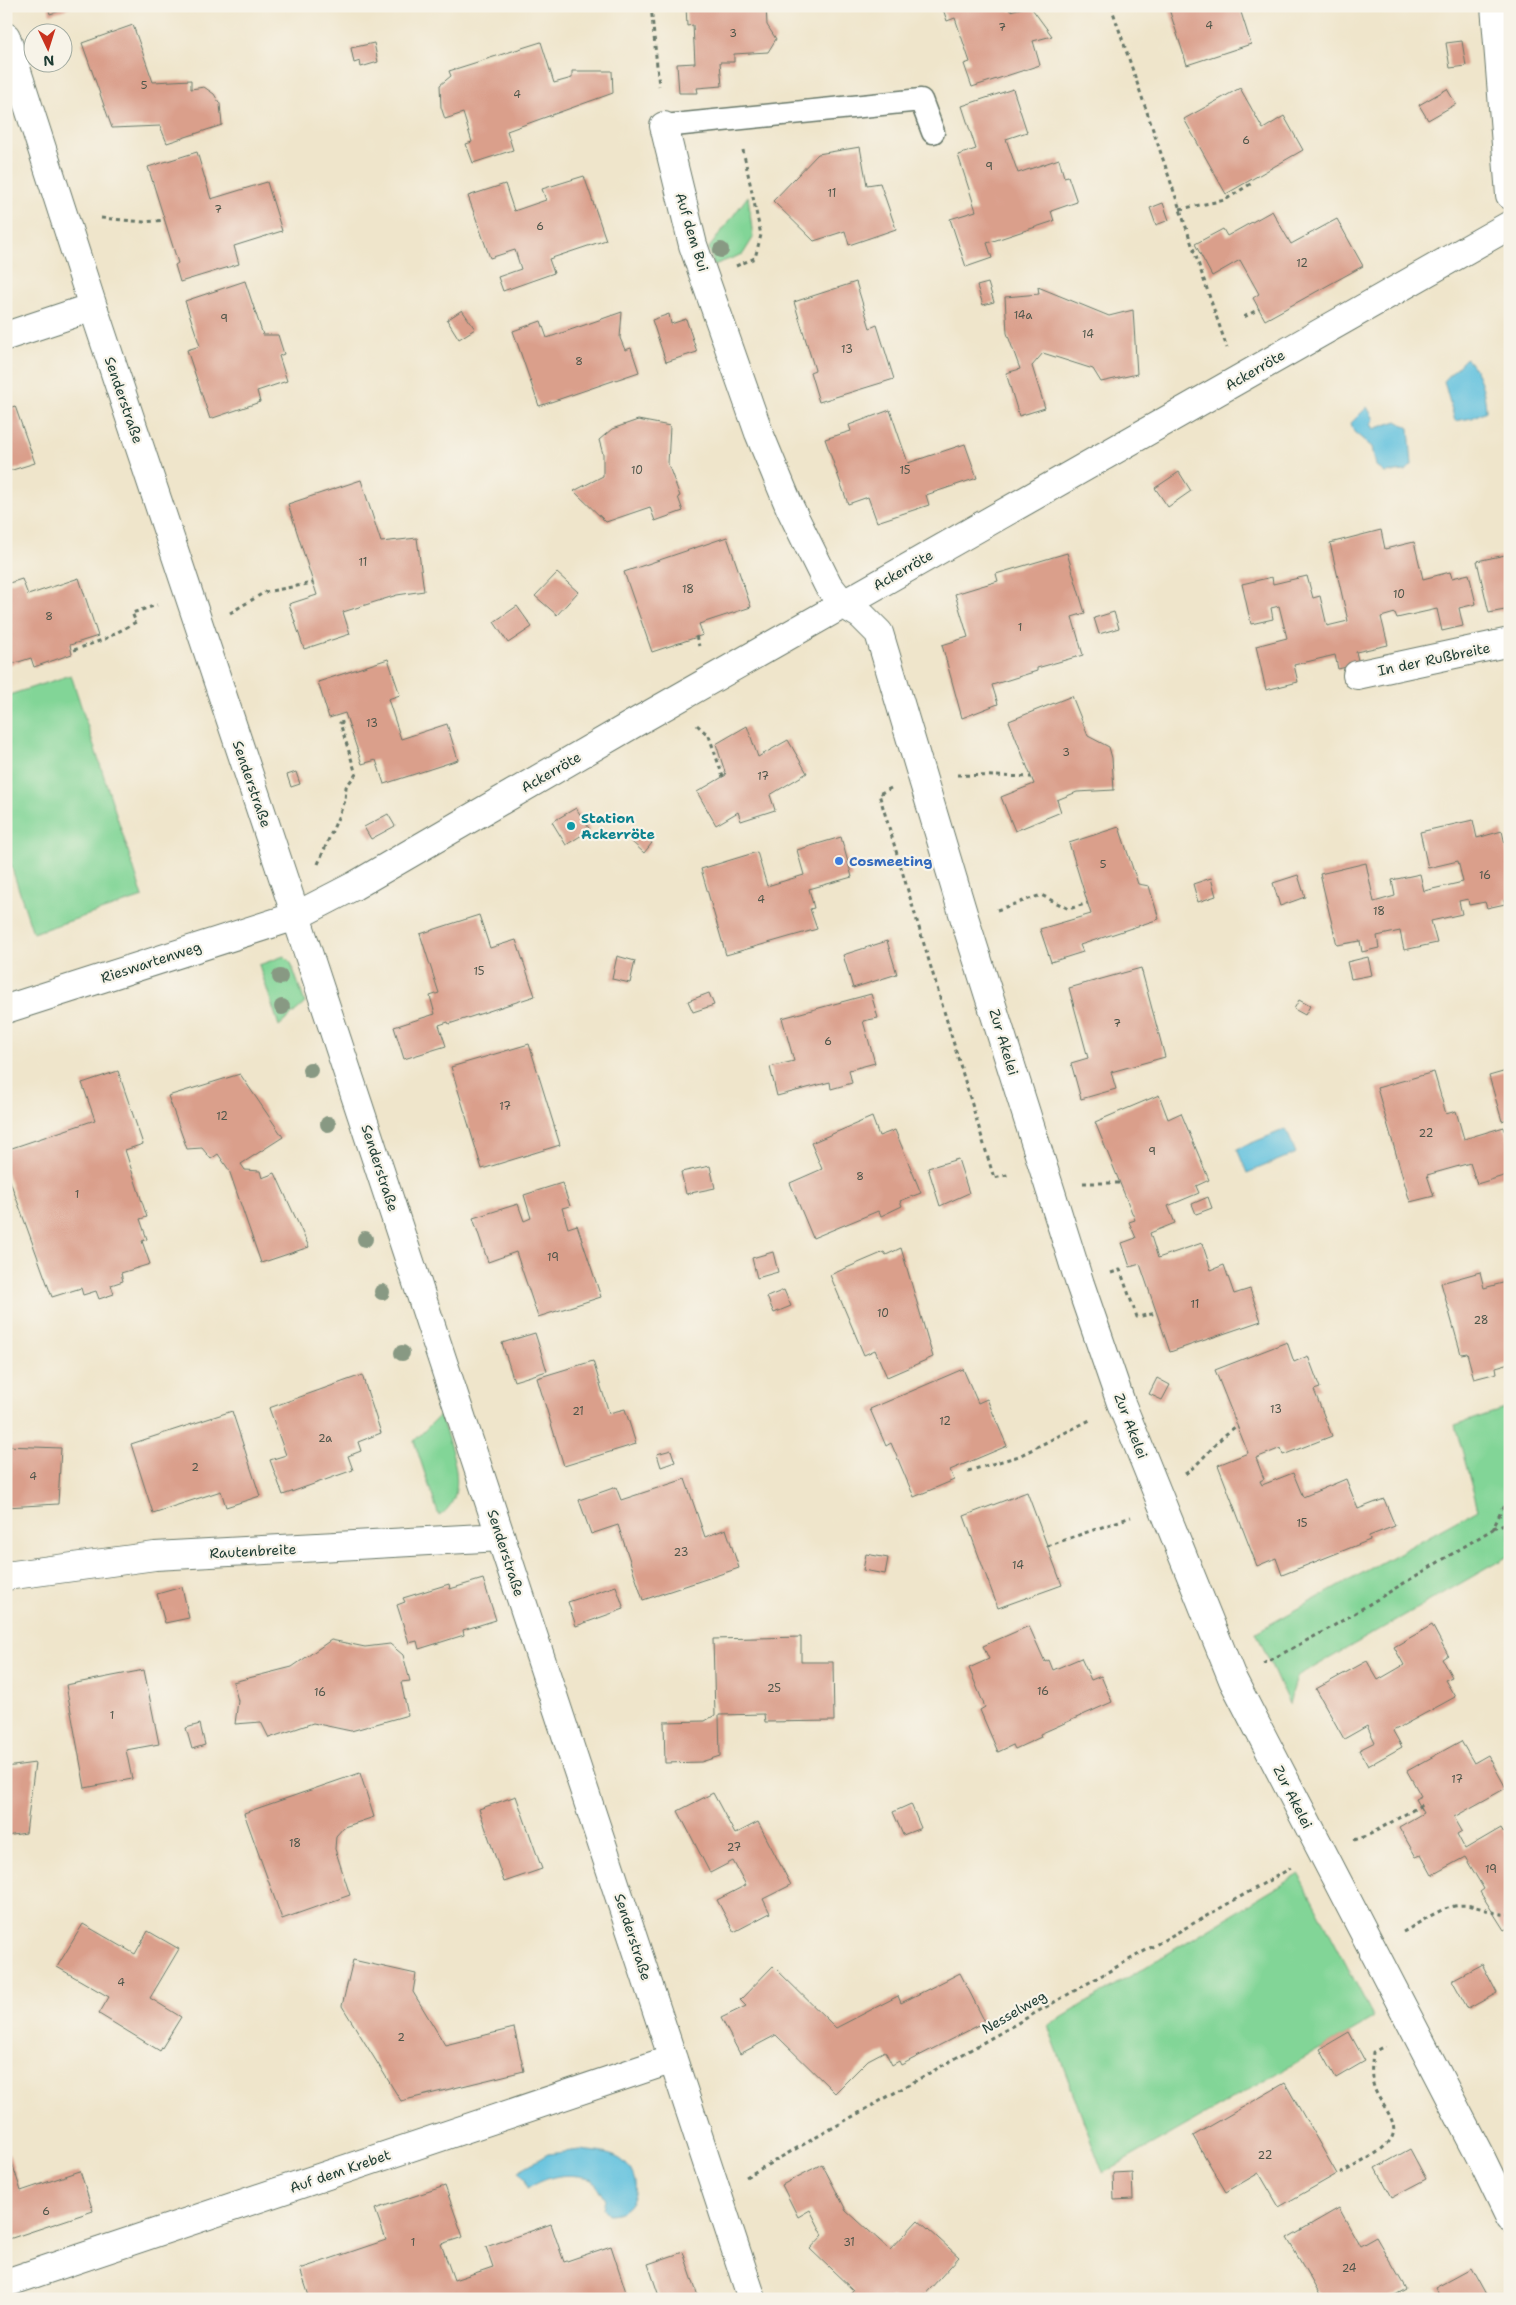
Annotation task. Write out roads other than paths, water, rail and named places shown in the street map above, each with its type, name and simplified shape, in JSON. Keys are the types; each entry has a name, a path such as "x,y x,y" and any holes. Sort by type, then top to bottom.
{"street":[{"path":"1495,6 1510,195"},
{"name":"Senderstraße","path":"6,37 93,307 502,1537 752,2299"},
{"name":"Auf dem Bui","path":"664,126 693,245 759,433 790,508 828,585 844,604"},
{"name":"Ackerröte","path":"296,916 354,886 844,604 1510,225"},
{"path":"6,336 93,307"},
{"name":"Zur Akelei","path":"844,604 861,615 879,633 965,920 1043,1168 1122,1404 1233,1680 1510,2218"},
{"name":"In der Rußbreite","path":"1358,675 1510,642"},
{"name":"Rieswartenweg","path":"6,1009 296,916"},
{"name":"Rautenbreite","path":"6,1576 156,1556 502,1537"},
{"name":"Auf dem Krebet","path":"15,2287 673,2058"}],"lane":[{"name":"Auf dem Bui","path":"664,126 921,100 933,132"}],"water":[{"path":"1466,358 1475,369 1481,382 1486,411 1472,418 1455,421 1444,381"},
{"path":"1367,407 1374,419 1371,424 1374,429 1397,421 1409,428 1412,465 1406,471 1385,473 1376,466 1372,447 1354,432 1351,423"},
{"path":"1286,1129 1296,1153 1247,1173 1237,1149"},
{"path":"580,2150 610,2155 620,2159 631,2170 635,2187 634,2195 626,2209 618,2213 608,2214 603,2208 605,2200 593,2179 584,2177 559,2176 535,2184 527,2189 525,2179 518,2171 548,2154"}],"place":[{"name":"Station Ackerröte","path":"571,826"},
{"name":"Cosmeeting","path":"839,861"}]}
